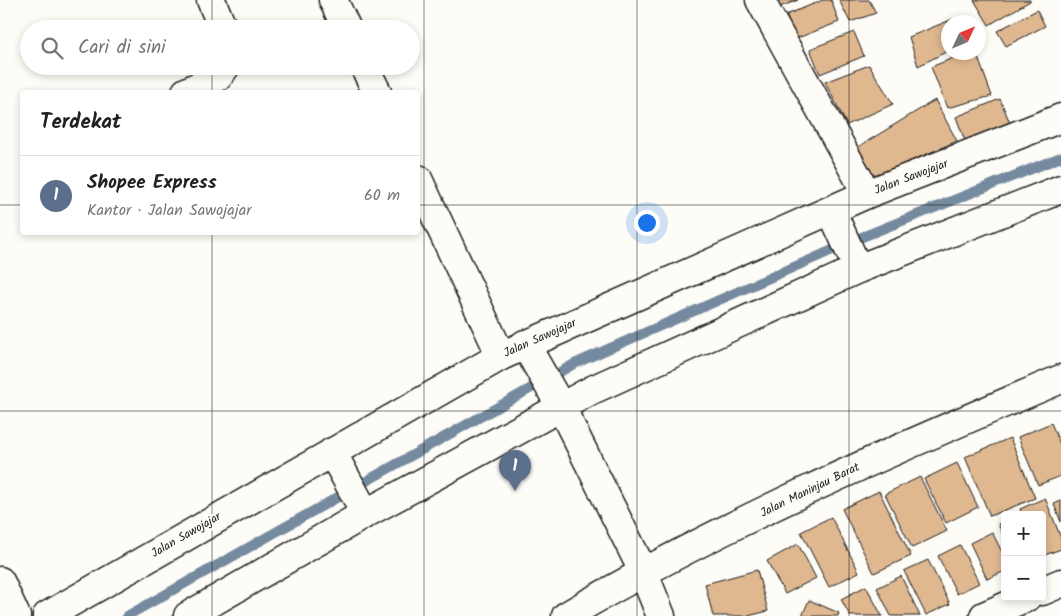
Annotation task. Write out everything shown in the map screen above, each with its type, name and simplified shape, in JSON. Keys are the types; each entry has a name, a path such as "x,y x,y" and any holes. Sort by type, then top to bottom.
{"main road":[{"path":"211,0 219,20"},
{"path":"333,0 343,20"},
{"path":"760,0 867,194"},
{"path":"190,90 219,75"},
{"path":"368,75 376,90"},
{"name":"Jalan Sawojajar","path":"47,616 336,460 500,356 525,344 836,221 867,194 1061,118"},
{"path":"420,183 500,356"},
{"path":"188,616 360,508 557,401 618,377 855,262 1061,189"},
{"path":"836,221 855,262"},
{"path":"525,344 557,401 643,570 661,616"},
{"name":"Jalan Maninjau Barat","path":"566,616 643,570 875,458 1061,379"},
{"path":"336,460 360,508"},
{"path":"0,580 16,616"},
{"path":"1046,589 1061,583"},
{"path":"996,613 1019,601"}],"building":[{"path":"767,0 798,0 772,10"},
{"path":"823,0 831,0 839,22 795,39 786,15"},
{"path":"839,0 869,0 876,13 850,22"},
{"path":"974,0 1030,0 989,25 986,15 983,15"},
{"path":"1037,10 1045,26 1006,46 997,31"},
{"path":"941,24 941,54 918,66 909,37"},
{"path":"854,32 864,56 820,74 810,49"},
{"path":"948,60 979,60 992,96 947,108 931,67"},
{"path":"869,65 893,104 847,125 825,82"},
{"path":"1000,99 1010,123 965,141 956,117"},
{"path":"935,100 957,141 869,179 853,150"},
{"path":"1051,423 1061,446 1061,476 1038,485 1018,437"},
{"path":"1010,438 1035,498 990,516 965,457"},
{"path":"957,463 978,507 946,523 924,479"},
{"path":"920,477 947,531 912,548 885,494"},
{"path":"879,491 911,556 874,573 842,509"},
{"path":"1045,498 1061,538 1061,549 1046,555 1046,511 1021,511 1020,509"},
{"path":"1061,501 1061,522 1054,504"},
{"path":"831,517 859,572 829,587 801,532"},
{"path":"992,532 1001,550 1001,573 987,579 970,543"},
{"path":"798,544 816,578 785,594 767,561"},
{"path":"960,545 979,583 957,594 938,556"},
{"path":"928,560 950,604 926,615 904,571"},
{"path":"757,570 768,611 748,616 713,616 705,584"},
{"path":"901,576 920,616 891,616 877,588"},
{"path":"866,586 882,616 850,616 841,599"},
{"path":"809,600 839,613 838,616 802,616"}],"waterway":[{"path":"127,616 574,364 862,237 1061,157"}],"place":[{"name":"Shopee Express","path":"515,491"}]}
